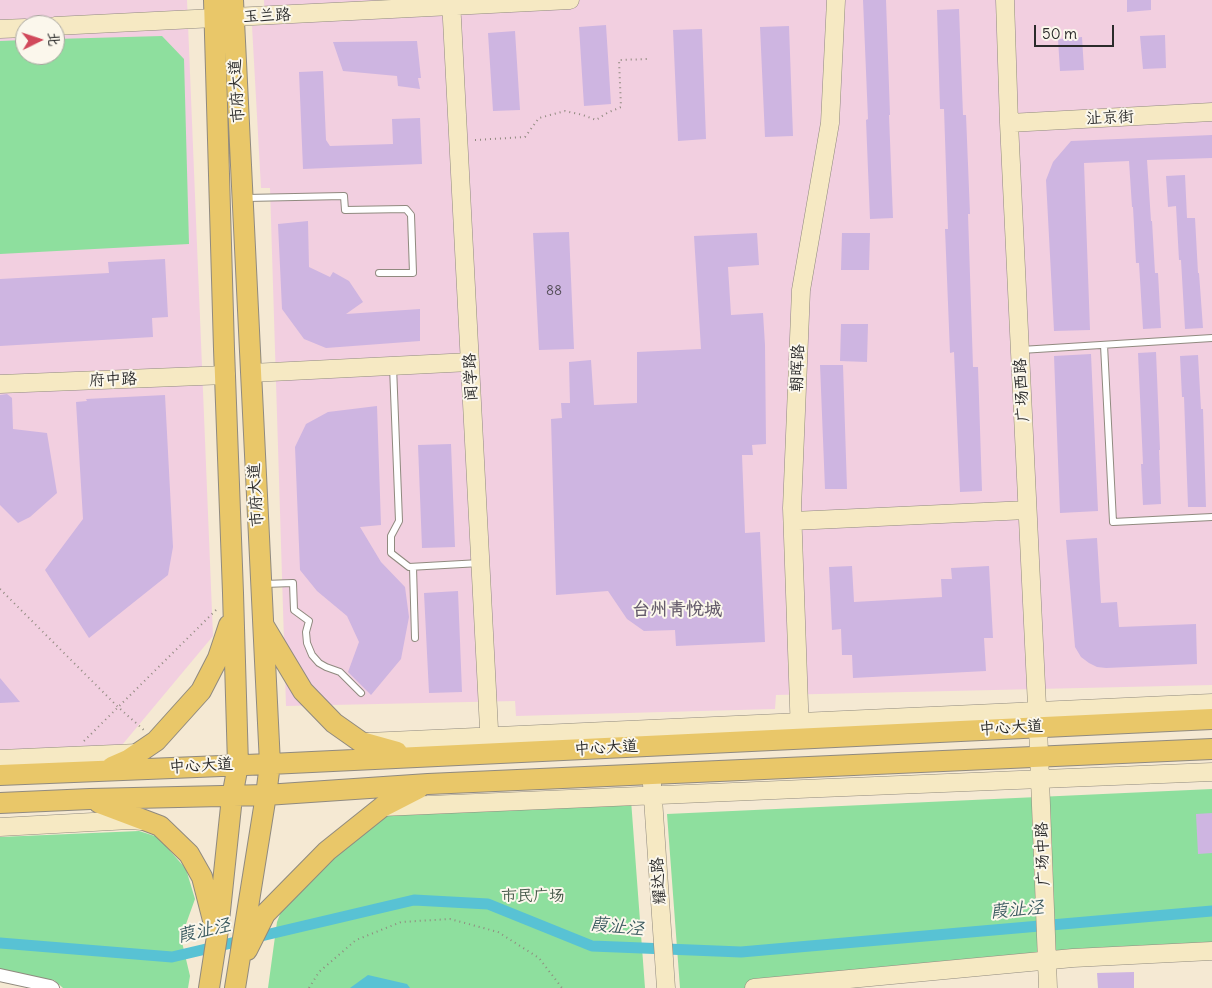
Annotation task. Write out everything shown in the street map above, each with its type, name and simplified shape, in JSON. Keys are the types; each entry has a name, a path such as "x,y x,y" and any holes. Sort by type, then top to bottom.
{"main road":[{"name":"市府大道","path":"224,9 242,199 270,764 256,915"},
{"name":"市府大道","path":"211,980 232,796 238,765 224,339 224,9"},
{"path":"102,771 128,760 156,740 201,691 218,658 233,614"},
{"path":"263,623 303,690 334,723 361,742 390,751 424,756"},
{"name":"中心大道","path":"0,775 424,756 490,745 1038,719 1212,719"},
{"name":"中心大道","path":"0,803 90,799 266,796 428,784 1212,750"},
{"path":"235,988 239,965 256,915 327,851 382,807 428,784"},
{"path":"90,799 160,826 189,854 202,877 217,938"}],"street":[{"name":"玉兰路","path":"65,25 224,9 570,0"},
{"name":"朝晖路","path":"800,730 792,521 801,290 830,123 836,0"},
{"name":"广场西路","path":"1005,0 1009,123 1040,780"},
{"name":"闻学路","path":"451,3 490,745"},
{"path":"0,29 15,28"},
{"name":"沚京街","path":"1009,123 1212,112"},
{"path":"251,373 470,362"},
{"name":"府中路","path":"0,384 226,375"},
{"path":"792,521 1027,510"},
{"path":"1038,719 1212,703"},
{"path":"361,742 490,745"},
{"path":"0,759 138,753"},
{"path":"382,807 1212,772"},
{"name":"耀达路","path":"651,774 665,980"},
{"name":"广场中路","path":"1040,780 1048,988"},
{"path":"0,827 130,820 149,822"},
{"path":"754,988 1047,954 1212,951"},
{"path":"0,975 53,988"}],"lane":[{"path":"242,199 344,196 345,210 406,209 411,215 413,273 379,273"},
{"path":"1020,350 1212,338"},
{"path":"1104,345 1113,522 1212,517"},
{"path":"393,365 399,521 391,536 391,553 408,567 480,563"},
{"path":"413,567 415,638"},
{"path":"260,584 293,584 294,610 309,620 306,632 312,655 319,663 340,672 361,693"}],"path":[{"path":"475,140 525,137 538,118 565,111 596,120 621,107 619,60 649,59"},
{"path":"0,589 118,707 156,740"},
{"path":"69,756 233,593"},
{"path":"309,988 319,972 356,940 402,922 450,919 498,932 538,958 562,988"}],"shaded area":[{"path":"0,0 187,0 213,636 117,751 0,755"},
{"path":"264,0 1212,0 1212,685 776,695 775,709 516,716 515,701 286,706 270,188 261,188 252,26 265,25"}],"green space":[{"path":"162,36 184,59 189,244 0,254 0,41 15,40 15,65 65,65 65,39"},
{"path":"1212,789 1212,951 754,988 680,988 667,814"},
{"name":"市民广场","path":"631,800 645,988 268,988 277,922 285,901 367,828 398,810"},
{"path":"139,831 158,837 186,869 195,899 181,938 190,976 188,988 63,988 54,980 0,978 0,837"}],"water":[{"path":"368,975 407,984 410,988 350,988"}],"building":[{"path":"863,0 886,0 893,218 870,219"},
{"path":"1127,0 1151,0 1151,10 1127,12"},
{"path":"959,9 963,115 966,115 970,214 968,214 973,367 978,367 982,491 960,492 954,352 950,353 945,229 948,229 944,109 940,109 937,10"},
{"path":"606,25 611,104 584,106 579,27"},
{"path":"789,26 793,136 765,137 760,27"},
{"path":"702,29 706,139 678,141 673,30"},
{"path":"515,31 520,110 493,111 488,33"},
{"path":"1165,35 1166,68 1143,69 1140,36"},
{"path":"1082,37 1084,70 1060,71 1058,39"},
{"path":"417,41 421,78 418,78 420,89 398,86 397,76 343,71 333,42"},
{"path":"323,71 326,140 330,146 393,144 392,119 420,118 422,164 303,169 299,72"},
{"path":"1212,135 1212,158 1147,160 1155,273 1158,273 1161,328 1143,329 1129,161 1084,163 1090,330 1054,331 1046,180 1053,162 1071,141"},
{"path":"1185,175 1187,218 1195,218 1203,328 1185,329 1176,206 1168,207 1166,176"},
{"path":"308,221 309,267 330,277 333,272 349,281 363,302 346,314 420,309 420,341 326,348 304,339 282,309 278,224"},
{"path":"569,232 574,349 539,350 533,233"},
{"path":"757,233 759,265 728,267 731,315 763,313 766,444 752,445 753,455 742,455 745,533 760,532 765,642 676,646 675,630 644,631 627,619 608,591 556,595 551,419 562,418 561,403 570,403 569,362 591,360 594,405 637,403 637,352 701,349 694,236"},
{"path":"842,233 870,233 869,270 841,270"},
{"path":"165,259 168,317 152,318 153,337 0,346 0,279 109,273 108,262"},
{"path":"841,324 868,324 867,362 840,361"},
{"path":"1156,352 1161,504 1143,505 1138,353"},
{"path":"1091,354 1098,511 1060,513 1054,356"},
{"path":"1198,355 1201,409 1203,409 1206,507 1188,507 1184,397 1182,397 1180,356"},
{"path":"820,365 843,365 847,489 825,489"},
{"path":"7,394 12,398 13,429 47,433 57,493 30,517 18,523 0,505 0,395"},
{"path":"165,395 173,547 168,575 89,638 45,570 83,519 76,402 87,401 86,399"},
{"path":"377,406 381,525 360,527 381,562 405,587 409,617 401,659 371,695 348,672 359,642 347,616 317,591 300,570 295,447 306,424 328,412"},
{"path":"451,444 455,547 422,548 418,445"},
{"path":"1097,538 1101,603 1117,602 1119,627 1196,624 1197,664 1106,668 1097,667 1081,657 1075,647 1066,540"},
{"path":"852,566 854,602 942,597 941,579 952,579 951,568 989,566 993,638 984,638 986,671 853,678 852,655 842,655 841,629 832,630 829,567"},
{"path":"458,591 462,692 429,693 424,593"},
{"path":"0,678 20,702 0,703"},
{"path":"1212,813 1212,853 1198,854 1196,814"},
{"path":"1134,972 1134,988 1098,988 1097,973"}],"waterway":[{"name":"葭沚泾","path":"0,943 172,957 414,900 488,904 592,946 741,952 1212,911"}],"district":[{"name":"台州青悦城","path":"677,610"}]}
